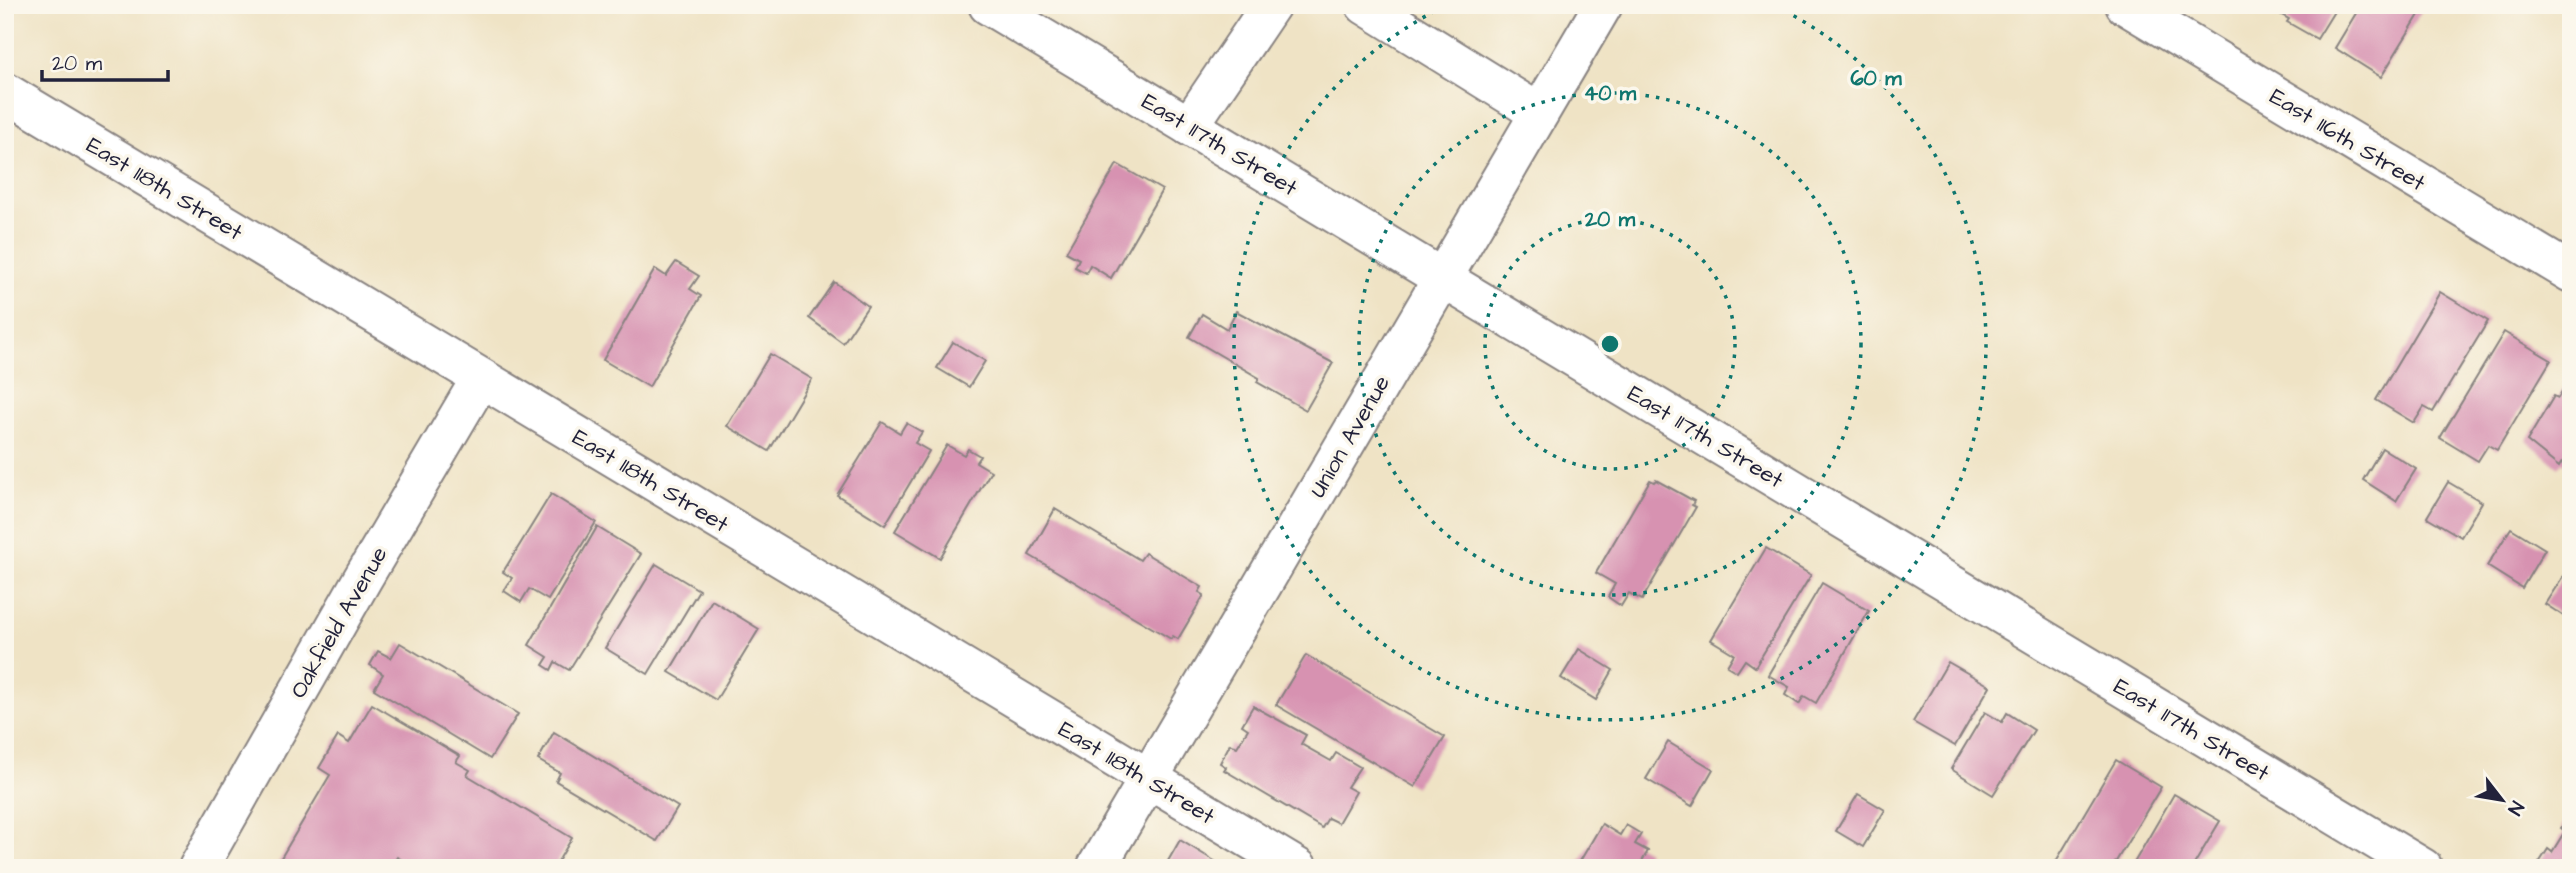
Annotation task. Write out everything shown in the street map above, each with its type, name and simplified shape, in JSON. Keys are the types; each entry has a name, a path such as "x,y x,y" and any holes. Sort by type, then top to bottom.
{"street":[{"name":"East 117th Street","path":"988,5 2423,868"},
{"path":"1189,126 1271,5"},
{"name":"Union Avenue","path":"1096,868 1603,5"},
{"name":"East 116th Street","path":"2125,5 2571,273"},
{"path":"1386,11 1539,113"},
{"name":"East 118th Street","path":"5,92 1298,868"},
{"name":"Oakfield Avenue","path":"198,868 363,578 481,378"}],"building":[{"path":"2271,5 2338,5 2317,39 2287,22 2289,19 2269,8"},
{"path":"2361,5 2425,5 2381,77 2335,48"},
{"path":"1117,164 1162,190 1111,278 1090,265 1086,273 1075,267 1079,259 1066,252"},
{"path":"676,262 699,276 690,289 701,296 649,387 603,360 655,269 666,276"},
{"path":"834,282 868,306 843,343 809,318"},
{"path":"2440,292 2488,321 2433,412 2424,407 2414,423 2376,400"},
{"path":"1236,311 1333,363 1306,410 1257,382 1259,378 1189,337 1202,314 1227,329"},
{"path":"2504,332 2551,360 2497,450 2488,445 2478,461 2440,438"},
{"path":"953,342 985,361 969,387 937,368"},
{"path":"770,354 812,379 769,451 727,426"},
{"path":"2567,383 2571,385 2571,467 2562,462 2559,467 2527,441 2554,396 2558,398"},
{"path":"882,422 900,433 906,423 922,432 915,443 929,451 885,525 837,495"},
{"path":"947,445 964,455 968,449 980,456 976,462 991,471 940,558 895,531"},
{"path":"2382,448 2416,469 2396,501 2363,480"},
{"path":"1650,480 1656,480 1694,501 1692,505 1696,507 1642,600 1629,593 1621,606 1608,597 1615,584 1596,573"},
{"path":"2448,482 2482,502 2461,537 2427,517"},
{"path":"551,494 596,522 548,600 529,589 521,602 504,591 512,578 503,572"},
{"path":"1055,509 1140,560 1145,553 1202,587 1199,592 1204,595 1178,639 1173,636 1171,639 1029,555"},
{"path":"597,527 641,554 569,670 555,662 551,670 543,665 548,657 529,645"},
{"path":"2511,528 2545,549 2522,588 2487,566"},
{"path":"1766,548 1811,575 1755,667 1745,660 1737,672 1727,666 1734,654 1711,640"},
{"path":"656,564 699,590 648,674 605,648"},
{"path":"2569,567 2571,569 2571,621 2545,604"},
{"path":"1822,583 1869,611 1816,703 1804,696 1799,704 1785,695 1789,687 1768,675"},
{"path":"712,600 759,629 716,700 669,672"},
{"path":"400,643 518,714 490,759 374,689 383,674 370,665 378,651 391,658"},
{"path":"1579,649 1613,670 1596,700 1561,678"},
{"path":"1306,655 1445,737 1415,787 1276,705"},
{"path":"1948,662 1990,686 1955,746 1913,722"},
{"path":"372,704 460,756 456,762 470,770 467,775 572,838 554,868 416,868 397,857 390,868 275,868 330,775 319,768 338,736 349,743"},
{"path":"1253,706 1306,735 1301,744 1331,761 1336,753 1360,767 1347,787 1356,792 1338,823 1328,818 1322,828 1224,770 1226,767 1220,763 1230,744 1237,747 1248,729 1242,725"},
{"path":"1985,712 2002,722 2007,713 2034,730 1993,795 1951,769"},
{"path":"554,732 678,807 657,841 556,781 560,773 538,760"},
{"path":"1668,742 1713,769 1692,806 1646,779"},
{"path":"2116,760 2161,787 2112,868 2052,868"},
{"path":"1858,794 1885,810 1863,847 1836,831"},
{"path":"2174,794 2220,821 2192,868 2131,868"},
{"path":"2571,820 2571,868 2537,866 2548,849 2552,852 2565,831 2561,828 2565,822 2568,824"},
{"path":"1602,824 1620,835 1626,825 1641,834 1635,844 1648,851 1638,868 1576,868"},
{"path":"1180,840 1226,868 1164,868"}]}
